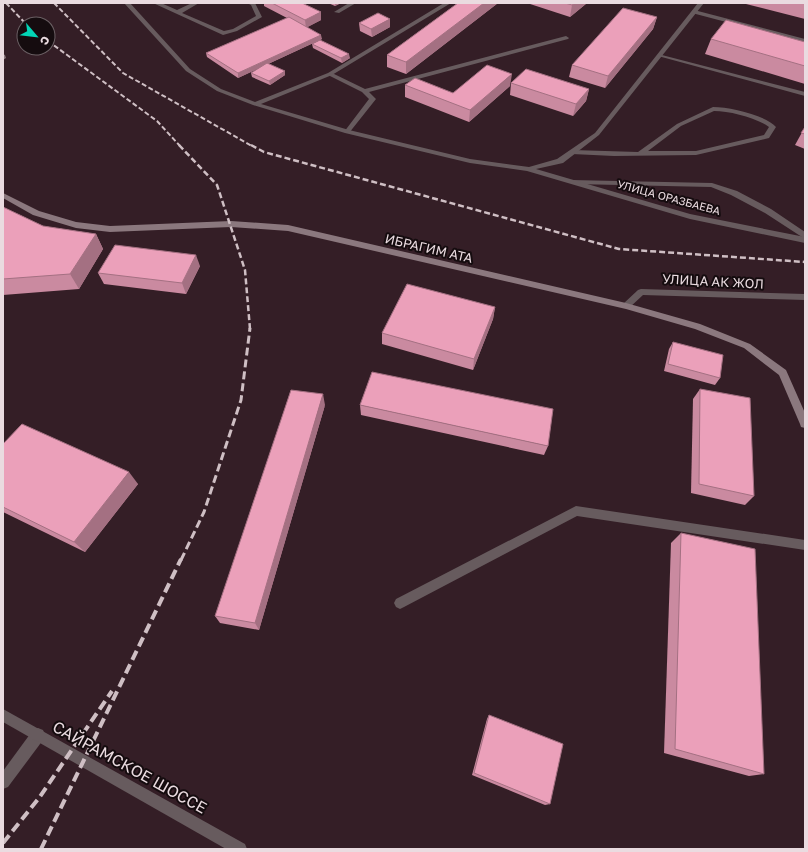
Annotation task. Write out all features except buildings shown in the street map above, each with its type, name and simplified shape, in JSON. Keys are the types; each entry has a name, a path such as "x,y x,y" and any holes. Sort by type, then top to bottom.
{"street":[{"path":"127,3 188,70 219,90 255,104 347,132 470,161 529,169 560,161 597,134 702,3"},
{"path":"156,3 223,33 235,30 259,17 253,4 250,3"},
{"path":"177,13 196,3"},
{"path":"337,12 353,3"},
{"path":"255,104 330,74 448,3"},
{"path":"694,12 805,41"},
{"path":"364,91 566,38"},
{"path":"660,55 805,94"},
{"path":"330,74 364,91 373,99 347,132"},
{"path":"572,152 614,154 696,153 767,136 773,127 765,121 724,109 713,110 679,125 641,153"},
{"name":"УЛИЦА ОРАЗБАЕВА","path":"529,169 690,216 805,240"},
{"path":"574,182 712,185 734,193 768,211 805,236"},
{"name":"ИБРАГИМ АТА","path":"3,195 36,213 76,226 110,229 231,224 288,228 626,306 697,326 748,346 783,373 805,424"},
{"name":"УЛИЦА АК ЖОЛ","path":"626,306 641,292 680,291 805,297"},
{"path":"400,603 576,511 805,545"},
{"name":"САЙРАМСКОЕ ШОССЕ","path":"3,715 240,849"},
{"path":"3,782 38,735"}],"railway":[{"path":"6,3 18,16"},
{"path":"54,3 123,73 252,146"},
{"path":"56,47 157,121 180,146"},
{"path":"179,145 217,185 245,270 250,328"},
{"path":"251,145 264,152 619,249 805,262"},
{"path":"181,560 204,512 241,400 250,328"},
{"path":"41,849 181,559"},
{"path":"3,843 39,798 112,691"}]}
